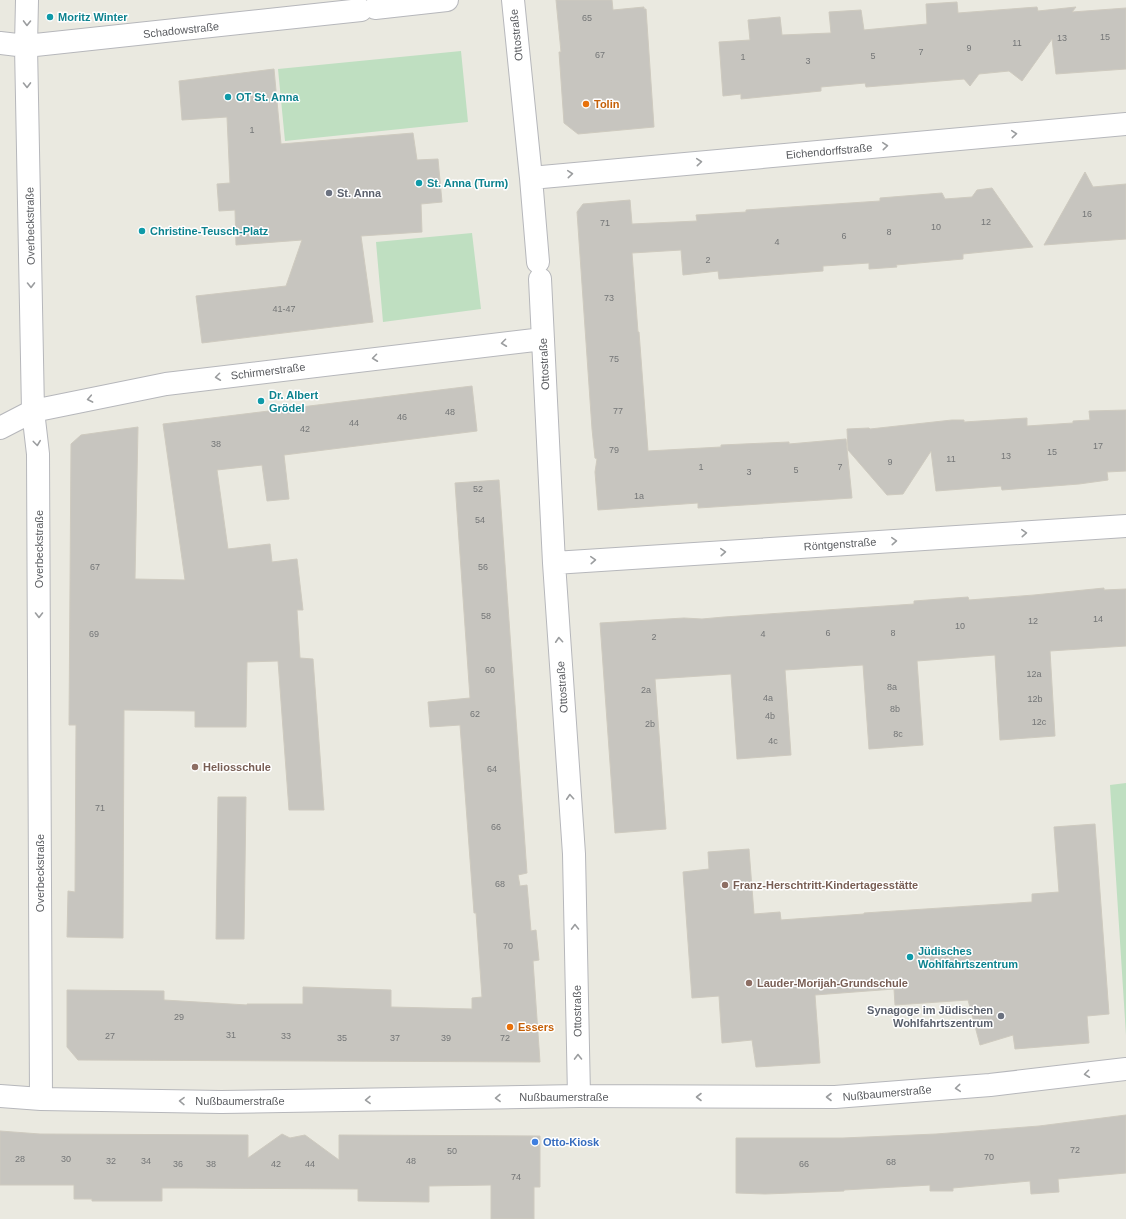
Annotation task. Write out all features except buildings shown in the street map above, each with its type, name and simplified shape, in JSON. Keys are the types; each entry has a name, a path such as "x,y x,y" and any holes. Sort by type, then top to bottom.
{"street":[{"name":"Overbeckstraße","path":"27,0 26,46 33,411 38,454 41,1099"},
{"name":"Schadowstraße","path":"0,43 26,46 446,0"},
{"name":"Ottostraße","path":"512,0 539,270 554,564 574,854 579,1096"},
{"name":"Eichendorffstraße","path":"531,178 1126,124"},
{"name":"Schirmerstraße","path":"0,428 33,411 166,384 542,339"},
{"name":"Röntgenstraße","path":"554,564 1126,526"},
{"name":"Nußbaumerstraße","path":"0,1096 41,1099 221,1102 579,1096 835,1098 990,1085 1126,1069"}],"green space":[{"path":"461,51 468,122 285,141 278,69"},
{"path":"472,233 481,309 383,322 376,242"},
{"path":"1126,783 1126,1035 1110,785"}],"place":[{"name":"Moritz Winter","path":"50,17"},
{"name":"OT St. Anna","path":"228,97"},
{"name":"Tolin","path":"586,104"},
{"name":"St. Anna (Turm)","path":"419,183"},
{"name":"St. Anna","path":"329,193"},
{"name":"Christine-Teusch-Platz","path":"142,231"},
{"name":"Dr. Albert Grödel","path":"261,401"},
{"name":"Heliosschule","path":"195,767"},
{"name":"Franz-Herschtritt-Kindertagesstätte","path":"725,885"},
{"name":"Jüdisches Wohlfahrtszentrum","path":"910,957"},
{"name":"Lauder-Morijah-Grundschule","path":"749,983"},
{"name":"Synagoge im Jüdischen Wohlfahrtszentrum","path":"1001,1016"},
{"name":"Essers","path":"510,1027"},
{"name":"Otto-Kiosk","path":"535,1142"}]}
